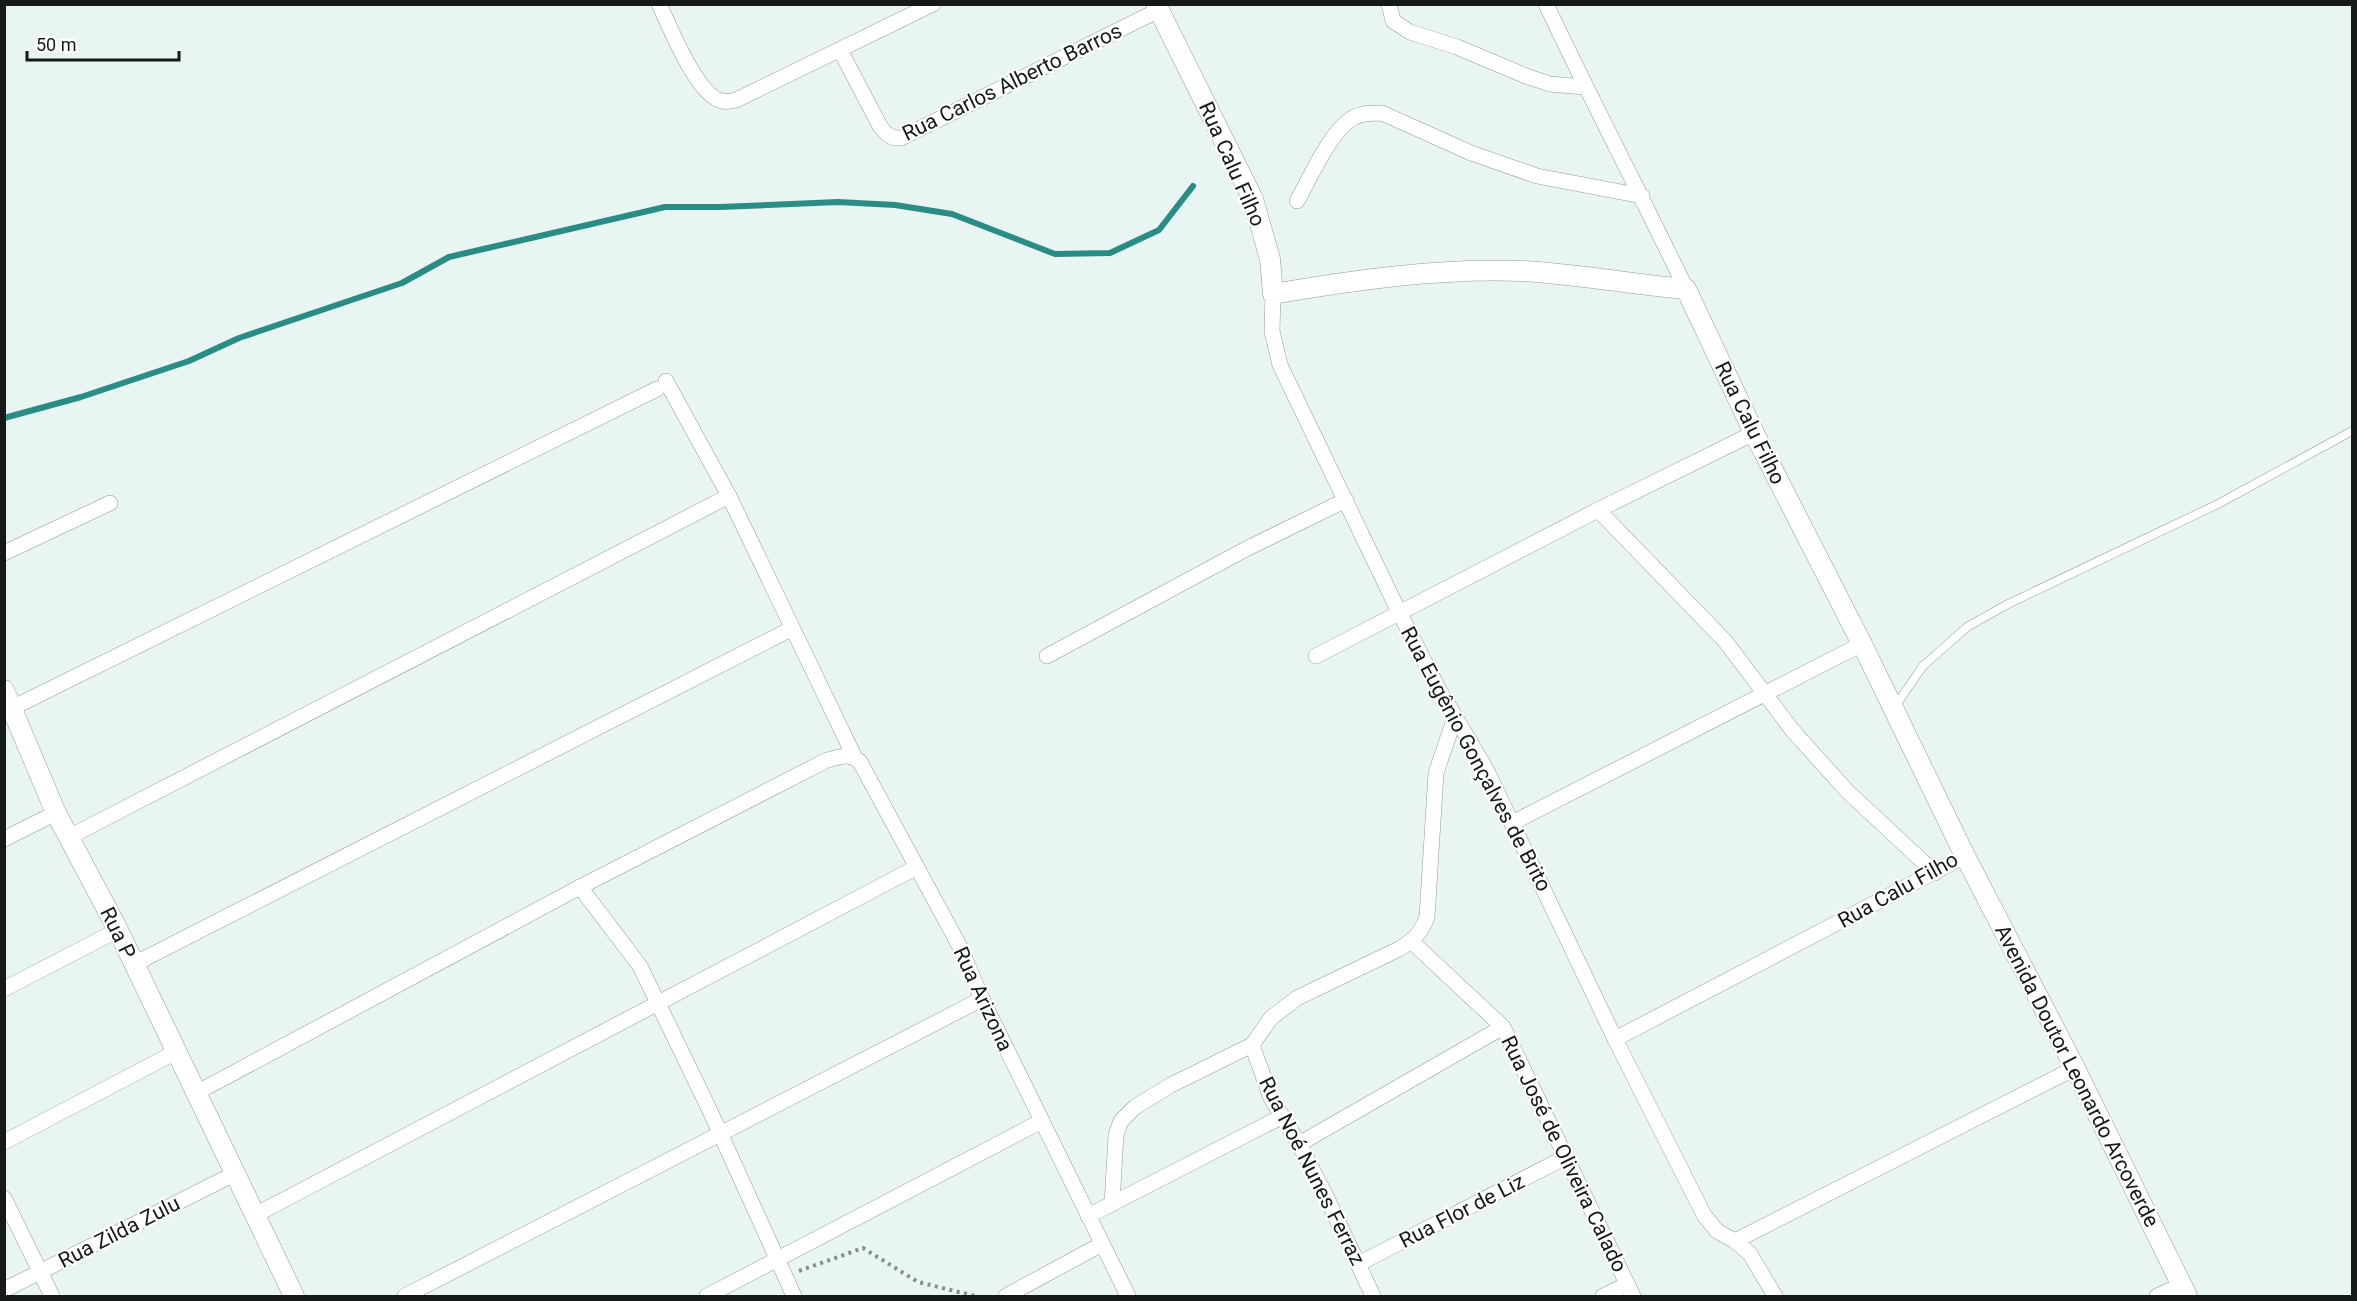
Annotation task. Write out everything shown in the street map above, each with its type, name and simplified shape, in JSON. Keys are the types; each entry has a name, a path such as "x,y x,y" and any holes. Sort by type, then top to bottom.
{"street":[{"path":"659,4 695,76 709,94 721,101 736,100 840,50 909,10 933,4"},
{"path":"1389,4 1393,21 1410,33 1457,47 1508,70 1550,84 1585,87"},
{"path":"1546,4 1686,289"},
{"name":"Rua Carlos Alberto Barros","path":"840,50 880,126 887,135 902,138 1158,7"},
{"name":"Rua Calu Filho","path":"1158,7 1253,199 1270,259 1273,294"},
{"path":"1297,201 1320,158 1344,126 1352,118 1367,113 1382,114 1472,153 1538,176 1642,196"},
{"path":"1273,294 1372,278 1438,273 1521,271 1686,289"},
{"name":"Rua Calu Filho","path":"1615,1039 1965,856 1862,644 1754,433 1686,289"},
{"name":"Rua Eugênio Gonçalves de Brito","path":"1273,294 1272,331 1280,365 1399,612 1486,770 1615,1039 1704,1215 1717,1231 1735,1240 1750,1254 1775,1296"},
{"name":"Rua Arizona","path":"7,696 662,385 729,496 854,756 860,762 960,947 982,999 1128,1296"},
{"path":"1316,656 1598,510 1754,433"},
{"path":"69,837 729,496"},
{"path":"1047,656 1246,549 1346,500"},
{"path":"4,553 110,503"},
{"path":"1598,510 1725,641 1793,731 1848,792 1935,873"},
{"path":"134,964 791,629"},
{"path":"1512,823 1862,644"},
{"name":"Rua P","path":"7,696 56,813 118,930 294,1296"},
{"path":"1112,1204 1114,1149 1121,1120 1135,1107 1171,1085 1252,1045 1271,1018 1297,998 1417,937 1427,916 1436,773 1455,717"},
{"path":"196,1093 580,887 827,760 848,755 854,756"},
{"path":"4,839 56,813"},
{"name":"Avenida Doutor Leonardo Arcoverde","path":"1965,856 2075,1068 2184,1291"},
{"path":"255,1215 917,867"},
{"path":"580,887 640,966 794,1296"},
{"path":"4,989 118,930"},
{"name":"Rua José de Oliveira Calado","path":"1417,937 1503,1027 1630,1291"},
{"path":"405,1296 982,999"},
{"path":"1299,1144 1503,1027"},
{"name":"Rua Noé Nunes Ferraz","path":"1252,1045 1271,1098 1281,1118 1299,1144 1373,1296"},
{"path":"4,1142 176,1052"},
{"path":"1735,1240 2075,1068"},
{"path":"1088,1216 1281,1118"},
{"path":"707,1296 1042,1121"},
{"name":"Rua Flor de Liz","path":"1358,1264 1566,1157"},
{"name":"Rua Zilda Zulu","path":"4,1290 234,1174"},
{"path":"4,1198 52,1296"},
{"path":"1006,1296 1102,1244"},
{"path":"1603,1296 1630,1291"},
{"path":"2157,1296 2184,1291"}],"lane":[{"path":"1893,709 1923,666 1967,627 2008,604 2218,504 2352,431"}],"path":[{"path":"784,1276 863,1248 918,1282 975,1296"}],"waterway":[{"path":"4,418 81,397 189,361 239,338 402,283 449,257 665,207 838,202 895,205 952,214 1055,254 1110,253 1159,230 1193,186"}]}
